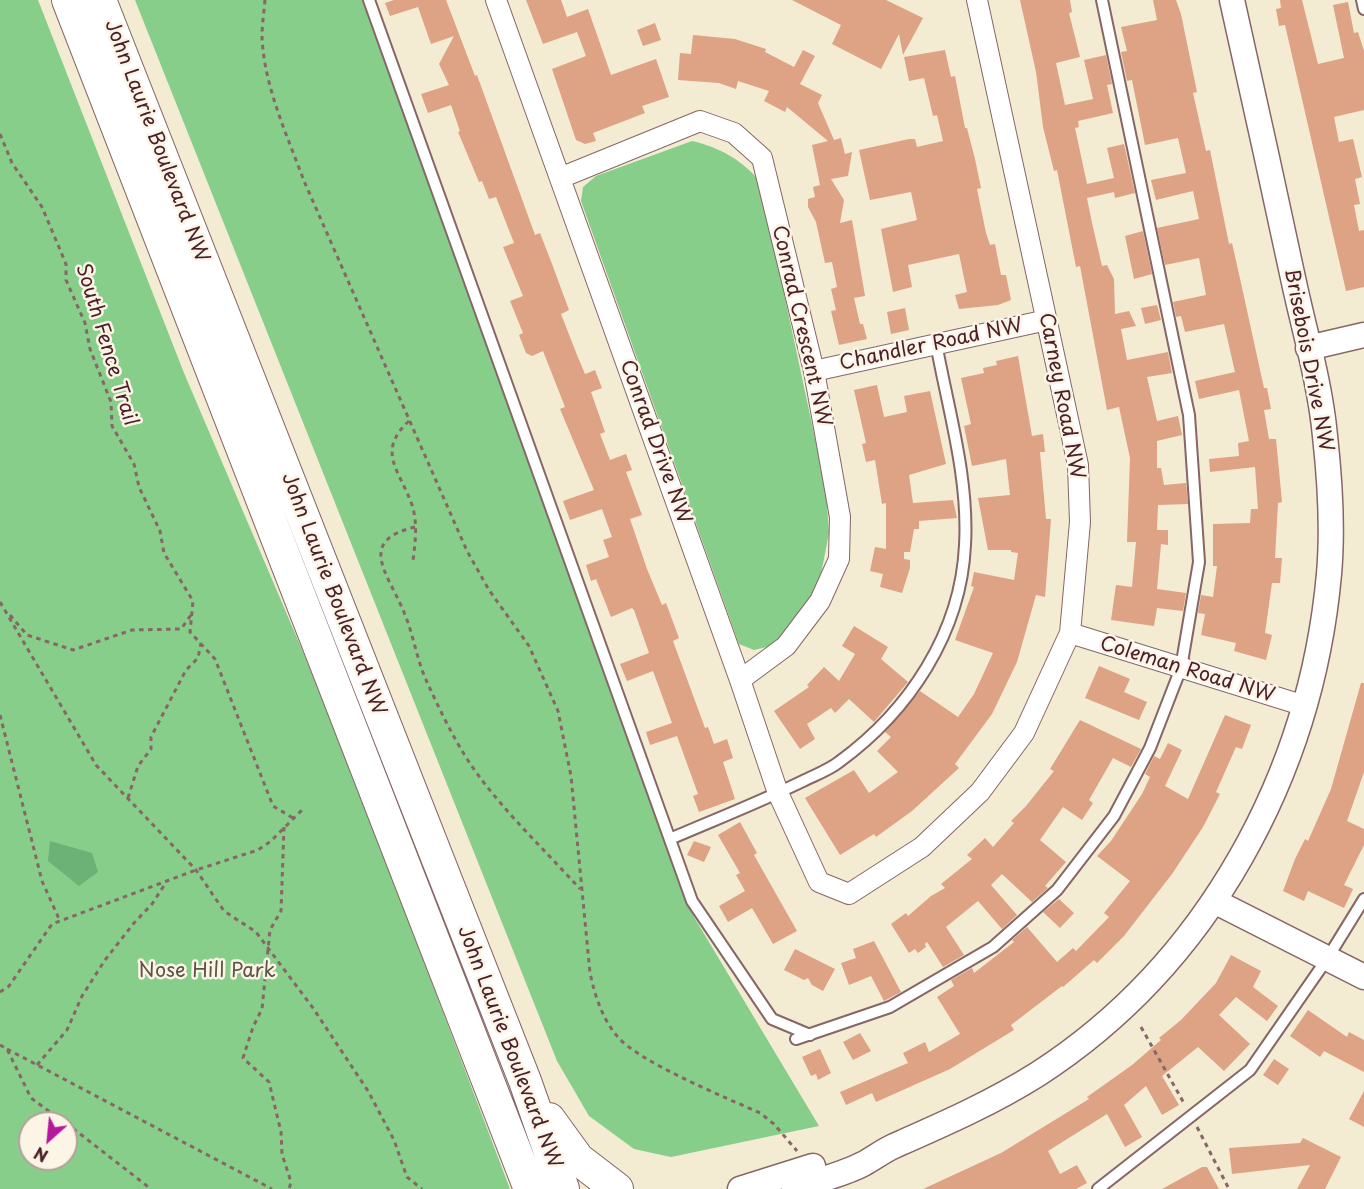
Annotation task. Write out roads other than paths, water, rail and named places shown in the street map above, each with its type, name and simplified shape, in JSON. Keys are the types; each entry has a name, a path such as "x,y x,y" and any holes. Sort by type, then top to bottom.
{"main road":[{"name":"John Laurie Boulevard NW","path":"68,0 530,1189"},
{"name":"John Laurie Boulevard NW","path":"100,0 525,1081 563,1189"},
{"path":"525,1081 578,1159 617,1189"}],"street":[{"name":"Conrad Drive NW","path":"496,0 740,680 778,793 819,882"},
{"name":"Carney Road NW","path":"819,882 849,894 921,848 980,792 1024,733 1070,633 1080,522 1078,465 977,0"},
{"name":"Brisebois Drive NW","path":"794,1189 860,1166 891,1147 969,1114 1038,1073 1072,1049 1135,994 1170,957 1214,901 1248,846 1266,812 1284,769 1305,706 1319,649 1329,572 1330,502 1325,432 1232,0"},
{"name":"Conrad Crescent NW","path":"560,178 700,121 734,133 762,158 814,371 840,518 839,560 820,601 786,646 740,680"},
{"name":"Chandler Road NW","path":"814,371 1047,320"},
{"path":"1308,348 1364,335"},
{"name":"Coleman Road NW","path":"1070,633 1305,706"},
{"path":"1214,901 1364,977"},
{"name":"Brisebois Drive NW","path":"740,1189 858,1150 891,1147"}],"lane":[{"path":"369,0 692,901 772,1019 810,1035"},
{"path":"796,1039 890,1007 993,947 1057,890 1114,816 1150,748 1181,668 1198,562 1189,415 1102,0"},
{"path":"1362,0 1364,9"},
{"path":"670,839 778,793 838,763 883,724 915,688 943,641 957,595 965,546 964,495 936,343"},
{"path":"1098,1189 1250,1070 1327,958 1364,899"}],"park label":[{"name":"Nose Hill Park","path":"207,971"}]}
